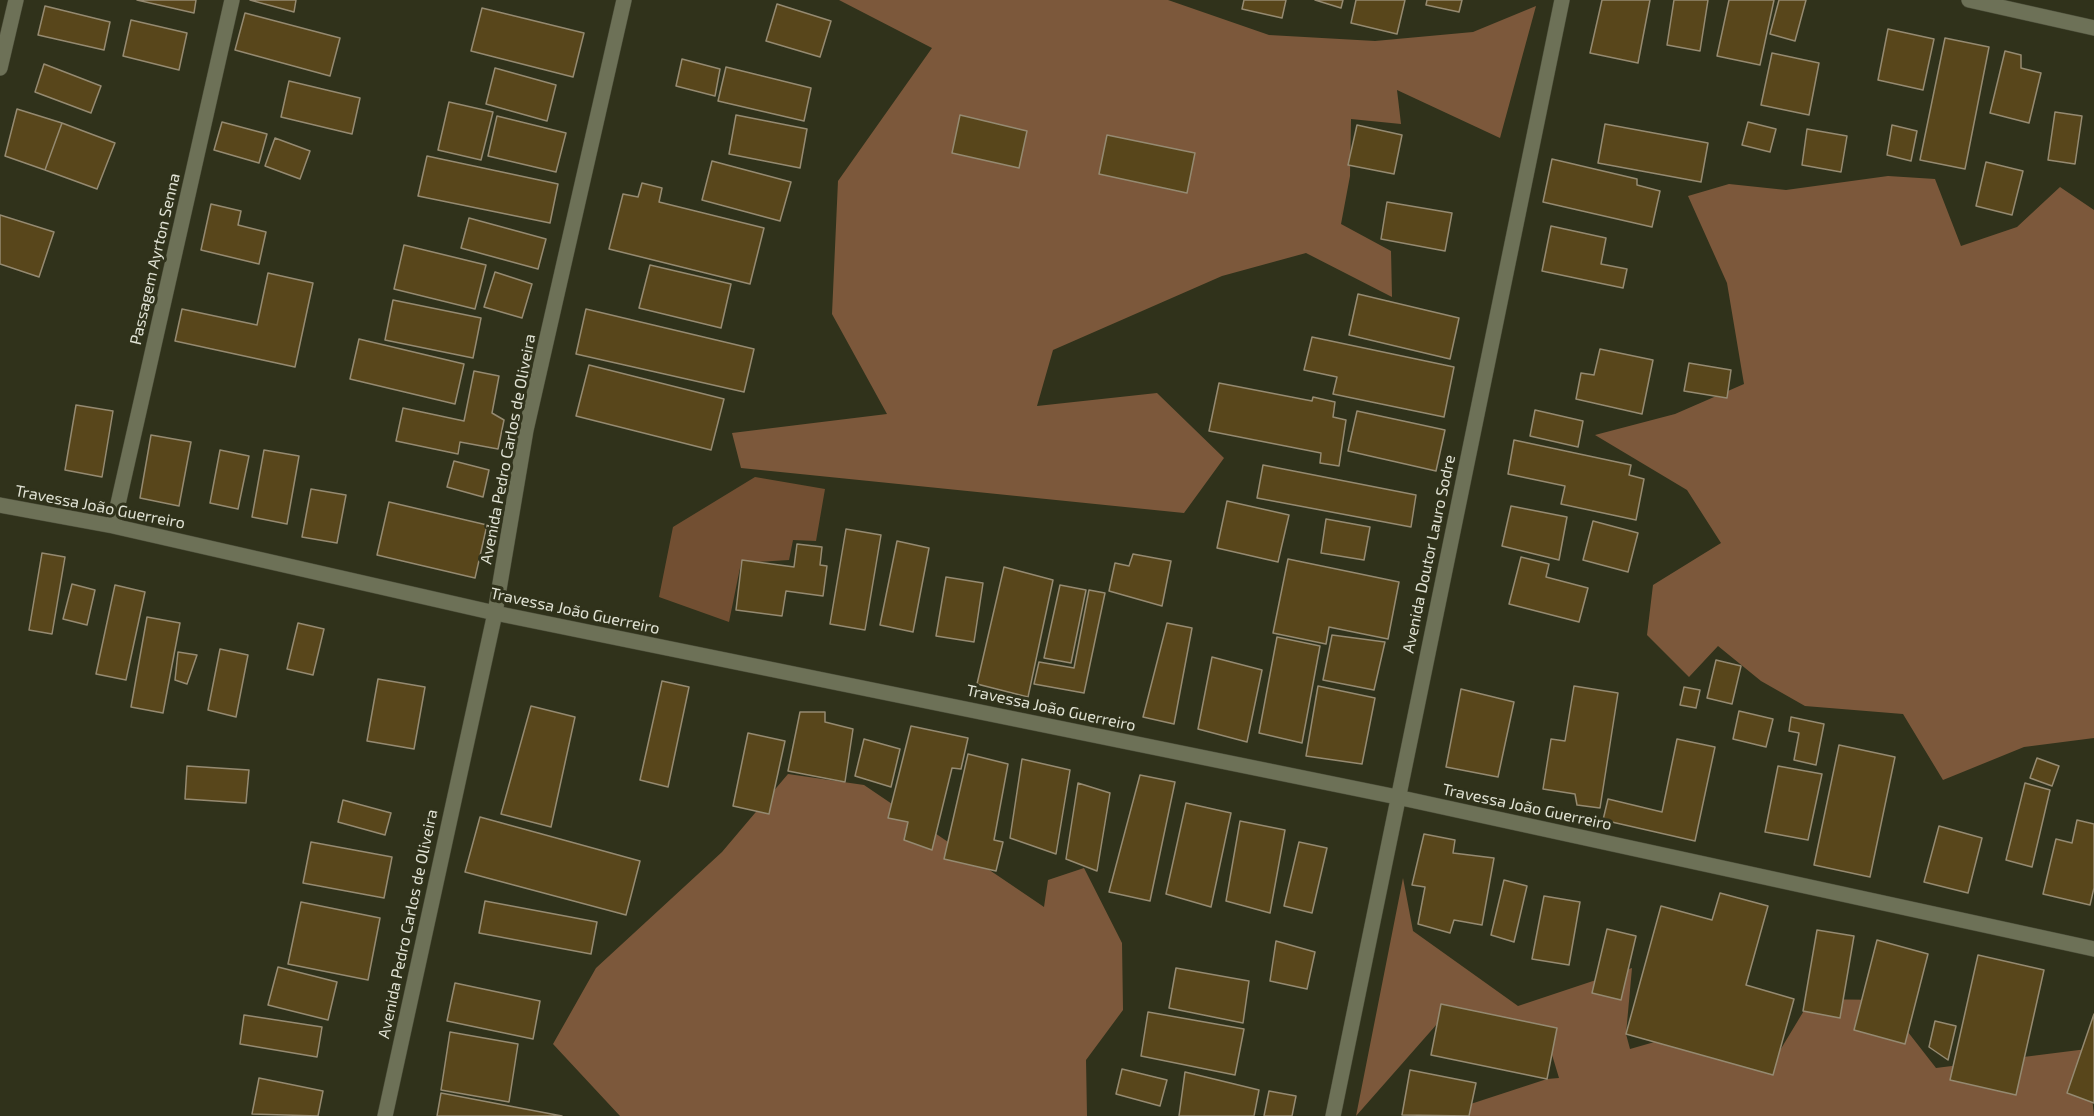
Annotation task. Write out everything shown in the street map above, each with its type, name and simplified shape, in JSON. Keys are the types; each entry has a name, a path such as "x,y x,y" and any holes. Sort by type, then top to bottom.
{"street":[{"path":"0,68 16,0"},
{"name":"Passagem Ayrton Senna","path":"112,526 232,0"},
{"name":"Avenida Pedro Carlos de Oliveira","path":"385,1116 495,613 526,430 624,0"},
{"name":"Avenida Doutor Lauro Sodre","path":"1333,1116 1562,0"},
{"path":"1969,0 2094,28"},
{"name":"Travessa João Guerreiro","path":"0,505 112,526 495,613 1397,797 2094,949"}],"shaded area":[{"path":"839,0 1168,0 1269,35 1375,41 1473,32 1536,6 1500,138 1397,90 1401,124 1351,119 1350,176 1341,224 1391,251 1392,297 1306,253 1222,276 1053,350 1037,406 1157,393 1224,458 1184,513 741,468 732,433 887,414 832,314 838,181 932,48"},
{"path":"1888,176 1935,179 1961,246 2017,227 2060,187 2094,210 2094,738 2024,747 1943,780 1903,714 1805,706 1761,681 1718,646 1689,677 1647,635 1653,585 1721,543 1687,490 1595,435 1675,414 1744,384 1727,283 1688,196 1729,184 1786,190"},
{"path":"755,477 825,489 816,541 793,540 789,560 741,563 729,622 659,597 673,527"},
{"path":"788,774 864,785 1044,907 1048,880 1084,868 1122,943 1123,1010 1086,1060 1087,1116 620,1116 553,1044 596,968 722,852"},
{"path":"1403,878 1413,931 1518,1006 1632,968 1626,1034 1630,1049 1728,1021 1779,1052 1811,999 1883,1000 1936,1068 2087,1049 2094,1116 1434,1116 1547,1079 1559,1078 1550,1048 1437,1024 1356,1116"}],"building":[{"path":"137,0 196,0 194,13"},
{"path":"250,0 296,0 294,12"},
{"path":"1244,0 1286,0 1282,18 1242,9"},
{"path":"1315,0 1343,0 1341,8"},
{"path":"1356,0 1405,0 1397,34 1351,23"},
{"path":"1427,0 1462,0 1459,12 1426,5"},
{"path":"1602,0 1650,0 1638,63 1590,53"},
{"path":"1674,0 1708,0 1700,51 1667,45"},
{"path":"1729,0 1774,0 1760,65 1717,56"},
{"path":"1779,0 1806,0 1795,41 1770,34"},
{"path":"777,4 831,21 820,57 766,41"},
{"path":"45,6 110,22 104,50 38,35"},
{"path":"482,8 584,33 573,77 471,51"},
{"path":"245,13 340,38 330,76 235,50"},
{"path":"131,20 187,33 179,70 123,56"},
{"path":"1888,29 1934,39 1923,90 1878,80"},
{"path":"1945,38 1989,47 1965,169 1920,160"},
{"path":"2005,51 2021,55 2021,68 2041,73 2029,123 1990,113"},
{"path":"1772,53 1819,63 1809,115 1761,105"},
{"path":"682,59 720,69 715,96 676,86"},
{"path":"44,64 101,86 91,113 35,92"},
{"path":"726,67 811,88 804,121 718,101"},
{"path":"495,68 556,85 547,121 486,104"},
{"path":"289,81 360,98 352,134 281,117"},
{"path":"449,102 493,112 481,160 438,150"},
{"path":"17,109 62,123 45,170 5,156"},
{"path":"2055,112 2082,116 2075,164 2048,160"},
{"path":"736,115 807,129 800,168 729,154"},
{"path":"960,115 1027,131 1019,168 952,153"},
{"path":"497,116 566,133 556,172 488,156"},
{"path":"222,122 267,134 259,163 214,150"},
{"path":"1748,122 1776,129 1770,152 1742,145"},
{"path":"62,123 115,143 97,189 45,170"},
{"path":"1605,124 1708,143 1701,182 1598,163"},
{"path":"1357,125 1402,135 1394,174 1348,165"},
{"path":"1892,125 1917,131 1911,161 1887,155"},
{"path":"1807,129 1847,136 1841,172 1802,165"},
{"path":"1107,135 1195,153 1187,193 1099,174"},
{"path":"275,138 310,151 300,179 265,166"},
{"path":"427,156 558,184 550,223 418,196"},
{"path":"1552,159 1637,179 1637,185 1660,191 1652,227 1543,202"},
{"path":"712,161 791,182 780,221 702,200"},
{"path":"1986,162 2023,171 2012,215 1976,206"},
{"path":"642,183 662,188 659,202 764,228 750,284 609,249 623,194 638,197"},
{"path":"1387,202 1452,213 1445,251 1381,239"},
{"path":"211,204 241,211 238,225 266,232 259,264 201,250"},
{"path":"0,215 54,232 39,277 0,264"},
{"path":"469,218 546,239 538,269 461,248"},
{"path":"1551,226 1606,238 1601,264 1627,269 1623,288 1542,271"},
{"path":"404,245 486,265 475,309 394,289"},
{"path":"650,265 731,284 721,328 639,308"},
{"path":"495,272 532,284 522,318 484,307"},
{"path":"268,273 313,283 295,367 175,341 182,309 257,325"},
{"path":"1358,294 1459,318 1450,359 1349,335"},
{"path":"393,300 481,318 473,358 385,340"},
{"path":"586,309 754,349 744,392 576,354"},
{"path":"1312,337 1454,367 1444,417 1333,394 1337,377 1304,370"},
{"path":"359,339 464,364 455,404 350,379"},
{"path":"1600,349 1653,360 1642,414 1576,399 1581,373 1594,375"},
{"path":"1689,363 1731,370 1727,398 1684,391"},
{"path":"589,365 724,399 711,450 576,416"},
{"path":"474,371 499,376 492,413 504,420 498,449 460,442 458,454 396,441 403,408 464,421"},
{"path":"1219,383 1312,401 1313,397 1335,402 1333,417 1346,420 1339,466 1320,463 1321,453 1209,431"},
{"path":"76,405 113,411 102,477 65,470"},
{"path":"1535,410 1583,421 1578,447 1530,436"},
{"path":"1357,411 1445,430 1436,471 1348,451"},
{"path":"151,435 191,442 179,506 140,498"},
{"path":"1514,440 1631,465 1629,475 1644,479 1636,520 1561,504 1565,486 1508,474"},
{"path":"220,450 249,456 238,509 210,503"},
{"path":"264,450 299,456 287,524 252,517"},
{"path":"454,461 489,470 483,497 447,487"},
{"path":"1263,465 1416,495 1411,527 1257,498"},
{"path":"311,489 346,495 337,543 302,537"},
{"path":"1227,501 1289,515 1278,562 1217,548"},
{"path":"389,502 487,525 475,578 377,555"},
{"path":"1511,506 1567,517 1559,560 1502,546"},
{"path":"1326,519 1370,527 1364,560 1321,553"},
{"path":"1593,521 1638,533 1628,572 1583,560"},
{"path":"846,529 881,535 865,630 830,624"},
{"path":"897,541 929,548 913,632 880,625"},
{"path":"797,544 822,547 820,565 827,566 823,596 786,591 782,616 736,610 742,560 794,567"},
{"path":"42,553 65,557 52,634 29,630"},
{"path":"1133,554 1171,561 1162,606 1109,591 1115,563 1129,566"},
{"path":"1521,557 1549,564 1546,577 1588,588 1579,622 1509,604"},
{"path":"1288,559 1399,582 1388,639 1329,627 1326,644 1273,633"},
{"path":"1004,567 1053,580 1028,697 977,684"},
{"path":"946,577 983,583 974,642 936,636"},
{"path":"72,584 95,590 87,625 63,619"},
{"path":"115,585 145,592 126,680 96,674"},
{"path":"1060,585 1086,590 1071,663 1044,658"},
{"path":"1089,590 1105,593 1084,693 1034,684 1039,662 1074,668"},
{"path":"147,617 180,623 163,713 131,707"},
{"path":"298,623 324,629 313,675 287,669"},
{"path":"1167,623 1192,628 1174,724 1143,717"},
{"path":"1332,635 1385,642 1374,690 1323,680"},
{"path":"1277,637 1320,646 1302,743 1259,733"},
{"path":"220,649 248,655 236,717 208,710"},
{"path":"178,652 197,655 187,684 175,680"},
{"path":"1212,657 1262,670 1247,742 1198,729"},
{"path":"1716,660 1741,666 1732,704 1707,698"},
{"path":"378,679 425,687 414,749 367,741"},
{"path":"662,681 689,687 668,787 640,780"},
{"path":"1318,686 1375,698 1362,764 1306,756"},
{"path":"1574,686 1618,693 1600,808 1577,805 1575,794 1543,789 1551,739 1565,741"},
{"path":"1684,687 1700,690 1696,708 1680,705"},
{"path":"1461,689 1514,702 1498,777 1446,767"},
{"path":"531,706 575,717 551,827 501,814"},
{"path":"1739,711 1773,719 1766,747 1733,739"},
{"path":"800,712 825,712 825,722 853,729 845,782 788,771"},
{"path":"1791,717 1824,724 1816,765 1794,760 1799,733 1789,731"},
{"path":"911,726 968,738 961,769 952,768 932,850 904,840 908,822 888,818"},
{"path":"748,733 785,741 769,814 733,806"},
{"path":"864,739 900,749 891,787 855,776"},
{"path":"1677,739 1715,747 1695,841 1603,820 1608,799 1662,812"},
{"path":"1839,745 1895,757 1870,877 1814,865"},
{"path":"968,754 1008,764 994,840 1003,842 996,871 944,859"},
{"path":"2037,758 2059,766 2052,786 2030,778"},
{"path":"1022,759 1070,770 1056,854 1010,838"},
{"path":"187,766 249,770 246,803 185,799"},
{"path":"1778,766 1822,774 1808,840 1765,832"},
{"path":"1140,775 1175,782 1150,901 1109,892"},
{"path":"1078,783 1110,793 1097,871 1066,859"},
{"path":"2025,783 2050,790 2032,867 2006,860"},
{"path":"343,800 391,813 385,835 338,822"},
{"path":"1186,803 1231,813 1211,907 1166,894"},
{"path":"480,817 640,861 626,915 465,872"},
{"path":"2077,820 2094,824 2094,888 2090,905 2043,894 2056,839 2072,843"},
{"path":"1240,821 1285,830 1270,913 1226,901"},
{"path":"1939,826 1982,838 1968,893 1924,882"},
{"path":"1424,834 1455,840 1453,853 1494,858 1482,925 1454,920 1450,933 1418,924 1425,887 1412,885"},
{"path":"311,842 392,857 384,898 303,883"},
{"path":"1299,842 1327,848 1312,913 1284,906"},
{"path":"1504,880 1527,886 1514,942 1491,935"},
{"path":"1720,893 1768,906 1746,985 1794,999 1773,1075 1626,1034 1661,906 1712,920"},
{"path":"1544,896 1580,902 1569,965 1532,959"},
{"path":"485,901 597,922 591,954 479,933"},
{"path":"301,902 380,918 368,980 288,964"},
{"path":"1607,929 1636,936 1621,1000 1592,993"},
{"path":"1817,930 1854,936 1840,1018 1803,1011"},
{"path":"1877,940 1928,954 1905,1044 1854,1030"},
{"path":"1276,941 1315,952 1307,989 1270,981"},
{"path":"1978,955 2044,970 2016,1095 1950,1080"},
{"path":"278,967 337,982 328,1020 268,1005"},
{"path":"1176,968 1249,981 1243,1023 1169,1008"},
{"path":"455,983 540,1001 533,1039 447,1021"},
{"path":"1441,1004 1557,1028 1547,1079 1431,1055"},
{"path":"1148,1012 1244,1029 1235,1075 1141,1056"},
{"path":"2094,1014 2094,1103 2067,1093"},
{"path":"244,1015 322,1027 317,1057 240,1044"},
{"path":"1935,1021 1956,1026 1948,1060 1929,1047"},
{"path":"450,1032 518,1044 509,1102 441,1090"},
{"path":"1122,1069 1167,1080 1160,1106 1116,1094"},
{"path":"1410,1070 1476,1083 1469,1116 1402,1115"},
{"path":"1185,1072 1259,1090 1254,1116 1179,1116"},
{"path":"259,1078 323,1091 318,1116 252,1114"},
{"path":"1269,1091 1296,1096 1292,1116 1264,1116"},
{"path":"441,1093 562,1116 437,1116"}]}
